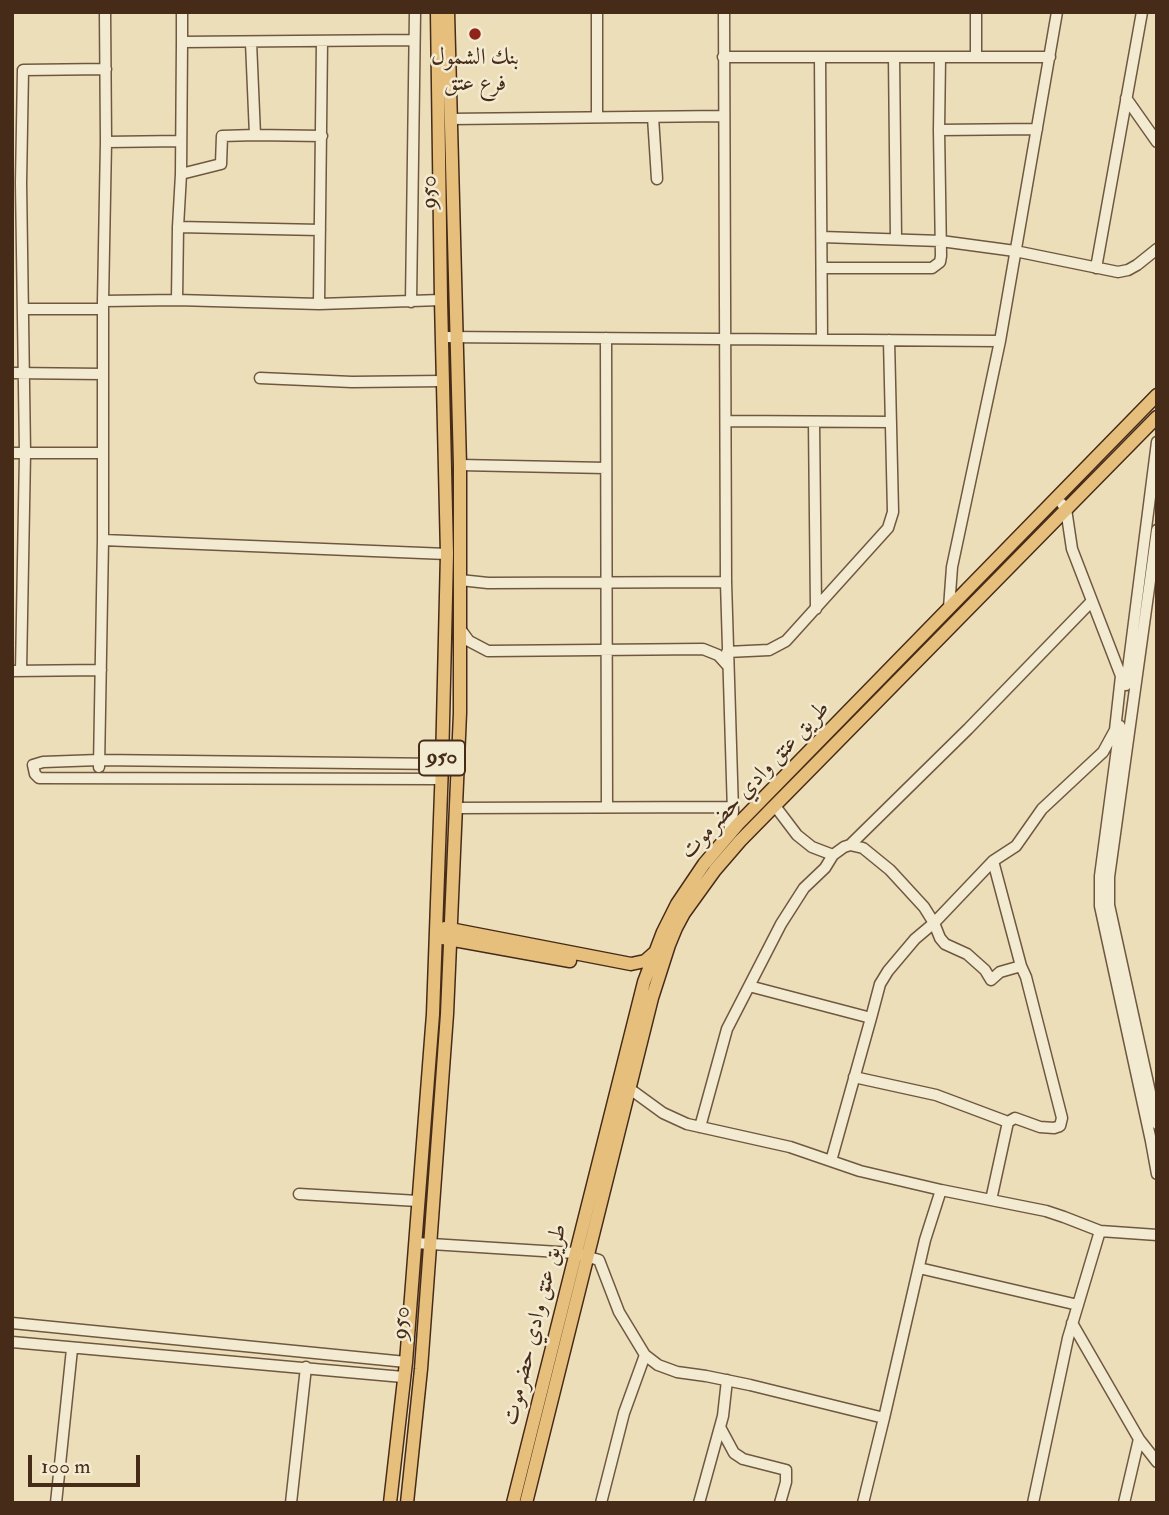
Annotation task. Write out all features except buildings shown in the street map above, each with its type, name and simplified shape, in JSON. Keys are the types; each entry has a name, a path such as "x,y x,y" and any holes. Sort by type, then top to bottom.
{"main road":[{"name":"950","path":"390,1503 406,1362 433,1014 442,779 447,554 443,381 449,337 441,300 437,12"},
{"name":"950","path":"407,1503 421,1369 447,1014 460,713 460,465 449,337 449,12"},
{"name":"طريق عتق وادي حضرموت","path":"530,1499 652,998 666,954 692,891 726,837 1154,397"},
{"name":"طريق عتق وادي حضرموت","path":"513,1503 642,988 670,918 692,891 1157,415"},
{"path":"436,932 631,964 645,961 654,953"},
{"path":"451,934 629,972 642,988"}],"street":[{"path":"99,777 102,670 105,12"},
{"path":"177,300 183,12"},
{"path":"411,302 415,12"},
{"path":"597,12 597,117"},
{"path":"724,12 726,582 732,805 732,824 726,837"},
{"path":"976,12 976,57"},
{"path":"949,608 952,566 1000,341 1058,12"},
{"path":"1096,268 1142,12"},
{"path":"182,42 414,40"},
{"path":"318,304 322,41"},
{"path":"251,42 255,135"},
{"path":"723,57 1050,57"},
{"path":"820,57 822,339"},
{"path":"894,57 896,239"},
{"path":"823,268 932,268 941,260 940,57"},
{"path":"102,670 17,671 18,525 25,453 18,373 18,330 23,309 17,183 23,70 106,69"},
{"path":"1126,98 1157,142"},
{"path":"450,118 724,116"},
{"path":"653,117 657,179"},
{"path":"939,130 1037,129"},
{"path":"181,174 221,164 222,136 322,136"},
{"path":"106,142 181,141"},
{"path":"178,227 320,230"},
{"path":"822,237 941,241 1015,251 1118,272 1137,265 1157,248"},
{"path":"23,309 177,300 318,304 441,300"},
{"path":"449,337 1000,341"},
{"path":"606,338 607,807"},
{"path":"727,652 763,651 786,642 885,533 891,523 893,512 889,340"},
{"path":"18,373 103,374"},
{"path":"260,378 352,382 443,381"},
{"path":"1154,397 1157,415"},
{"path":"726,421 891,422"},
{"path":"814,422 816,609"},
{"path":"1157,442 1100,876 1100,906 1157,1174"},
{"path":"12,453 103,453"},
{"path":"460,465 606,468"},
{"path":"831,1161 880,984 888,971 915,939 934,923 993,861 1016,846 1042,809 1103,752 1115,730 1121,676 1072,550 1066,509 1057,497"},
{"path":"1157,530 1110,877 1109,905 1157,1124"},
{"path":"103,540 447,554"},
{"path":"460,580 488,583 726,582"},
{"path":"700,1127 727,1029 804,888 825,868 833,855 850,845 968,729 1091,602"},
{"path":"461,630 469,642 488,651 703,649 718,655 727,666"},
{"path":"442,764 99,760 43,762 33,765 39,778 442,779"},
{"path":"775,806 797,835 812,847 833,855"},
{"path":"456,808 755,807"},
{"path":"850,845 863,848 890,870 924,907 940,938 946,944 967,954 985,970 991,980 1000,972 1021,966"},
{"path":"991,1200 1008,1122 1014,1118 1054,1128 1060,1126 1062,1118 993,861"},
{"path":"750,986 870,1018"},
{"path":"854,1077 936,1095 1008,1122"},
{"path":"630,1089 663,1113 687,1124 790,1147 860,1171 1046,1211 1100,1231 1157,1234"},
{"path":"863,1503 925,1240 941,1190"},
{"path":"299,1194 418,1201"},
{"path":"1033,1503 1068,1338 1100,1231"},
{"path":"415,1243 575,1253 599,1260 619,1312 646,1355 657,1365 677,1372 727,1380 884,1418"},
{"path":"919,1268 1078,1305"},
{"path":"12,1323 406,1362"},
{"path":"1072,1323 1139,1438 1157,1462"},
{"path":"12,1342 403,1377"},
{"path":"56,1503 72,1349"},
{"path":"601,1503 624,1413 646,1355"},
{"path":"291,1503 306,1367"},
{"path":"699,1503 720,1427 727,1380"},
{"path":"720,1427 734,1453 743,1459 786,1470 786,1482 780,1503"},
{"path":"1124,1503 1139,1438"}],"place":[{"name":"بنك الشمول فرع عتق","path":"475,34"}]}
